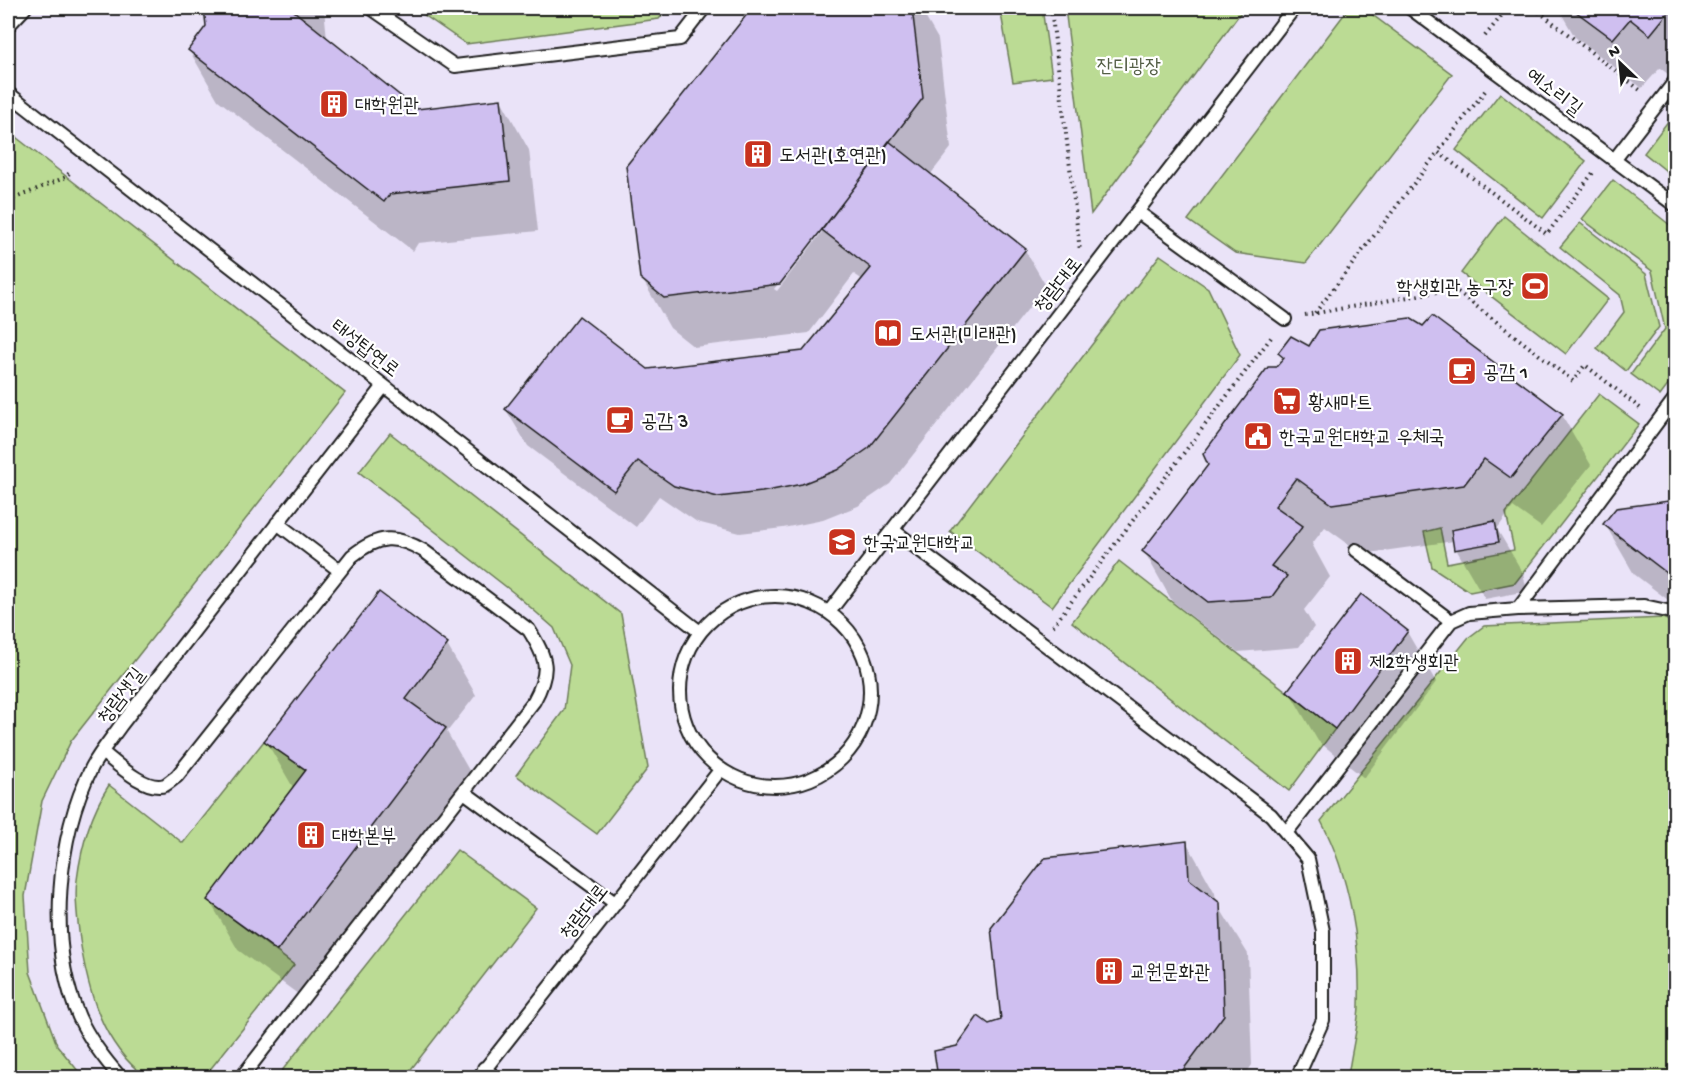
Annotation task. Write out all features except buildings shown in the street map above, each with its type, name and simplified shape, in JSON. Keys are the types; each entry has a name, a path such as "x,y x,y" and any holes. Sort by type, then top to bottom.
{"lane":[{"path":"8,26 25,8"},
{"path":"371,8 455,66 680,39 704,8"},
{"name":"청람대로","path":"829,612 1294,8"},
{"name":"예소리길","path":"1410,8 1676,206"},
{"path":"1611,157 1676,80"},
{"name":"태성탑연로","path":"8,93 700,632"},
{"path":"1138,212 1285,318"},
{"name":"청람샛길","path":"121,1077 104,1059 80,1018 68,984 61,932 60,903 64,858 74,810 93,765 102,752 384,386"},
{"path":"1518,609 1676,397"},
{"path":"277,523 340,571"},
{"path":"893,530 1271,815 1308,859 1323,931 1323,1020 1298,1077"},
{"path":"102,752 142,782 154,786 165,785 177,776 352,556 370,544 392,538 408,541 424,551 529,630 540,648 546,668 543,684 521,719 241,1077"},
{"path":"1356,550 1451,621"},
{"path":"784,595 820,605 829,612 849,629 867,662 871,699 860,735 837,765 803,783 766,787 730,777 700,753 683,720 678,682 689,646 713,616 746,599 784,595"},
{"path":"1286,833 1451,621 1470,613 1518,609 1644,606 1676,613"},
{"name":"청람대로","path":"481,1073 721,769"},
{"path":"464,792 615,903"},
{"path":"481,1073 496,1077"}],"path":[{"path":"1051,8 1083,282"},
{"path":"1472,54 1508,8"},
{"path":"1534,8 1658,103"},
{"path":"1315,313 1498,73"},
{"path":"1438,152 1547,234 1611,157"},
{"path":"8,201 66,177 85,154"},
{"path":"1042,641 1285,318 1454,289 1573,381 1585,365 1643,410"}],"shaded area":[{"name":"한국교원대학교","path":"8,8 1675,8 1675,1077 8,1077"}],"green space":[{"path":"414,8 668,8 659,19 466,44"},
{"path":"1000,8 1042,8 1052,77 1013,82"},
{"name":"잔디광장","path":"1065,8 1244,8 1091,214"},
{"path":"1349,8 1363,8 1452,74 1306,263 1235,253 1188,220"},
{"path":"1500,93 1586,161 1543,218 1456,150"},
{"path":"1675,112 1675,178 1644,153"},
{"path":"8,131 345,393 71,741 42,801 25,896 30,972 57,1045 83,1077 8,1077"},
{"path":"1613,180 1675,229 1675,376 1660,396 1631,374 1665,329 1652,271 1582,219"},
{"name":"학생회관 농구장","path":"1504,216 1608,299 1566,354 1461,273"},
{"path":"1580,223 1646,274 1659,327 1626,371 1597,348 1624,312 1620,295 1560,247"},
{"path":"1160,255 1208,288 1240,355 1052,607 950,531"},
{"path":"1599,394 1639,424 1515,583 1470,592 1432,567 1424,532 1440,528 1447,563 1514,550 1506,513"},
{"path":"390,433 621,614 648,768 597,834 516,775 564,710 570,665 554,628 514,593 359,472"},
{"path":"1119,561 1335,729 1289,791 1072,622"},
{"path":"1663,618 1676,624 1675,1077 1346,1077 1358,1014 1356,935 1339,864 1321,821 1468,638 1484,626"},
{"path":"264,741 306,770 208,900 294,965 204,1077 146,1077 118,1049 108,1033 88,978 80,940 76,887 88,831 109,785 183,843"},
{"path":"457,850 536,908 405,1077 277,1077"}],"place":[{"name":"대학원관","path":"334,104"},
{"name":"도서관(호연관)","path":"758,154"},
{"name":"학생회관 농구장","path":"1535,286"},
{"name":"도서관(미래관)","path":"888,333"},
{"name":"공감 1","path":"1462,371"},
{"name":"황새마트","path":"1287,401"},
{"name":"공감 3","path":"620,420"},
{"name":"한국교원대학교 우체국","path":"1258,436"},
{"name":"한국교원대학교","path":"842,542"},
{"name":"제2학생회관","path":"1348,661"},
{"name":"대학본부","path":"311,835"},
{"name":"교원문화관","path":"1109,971"}]}
